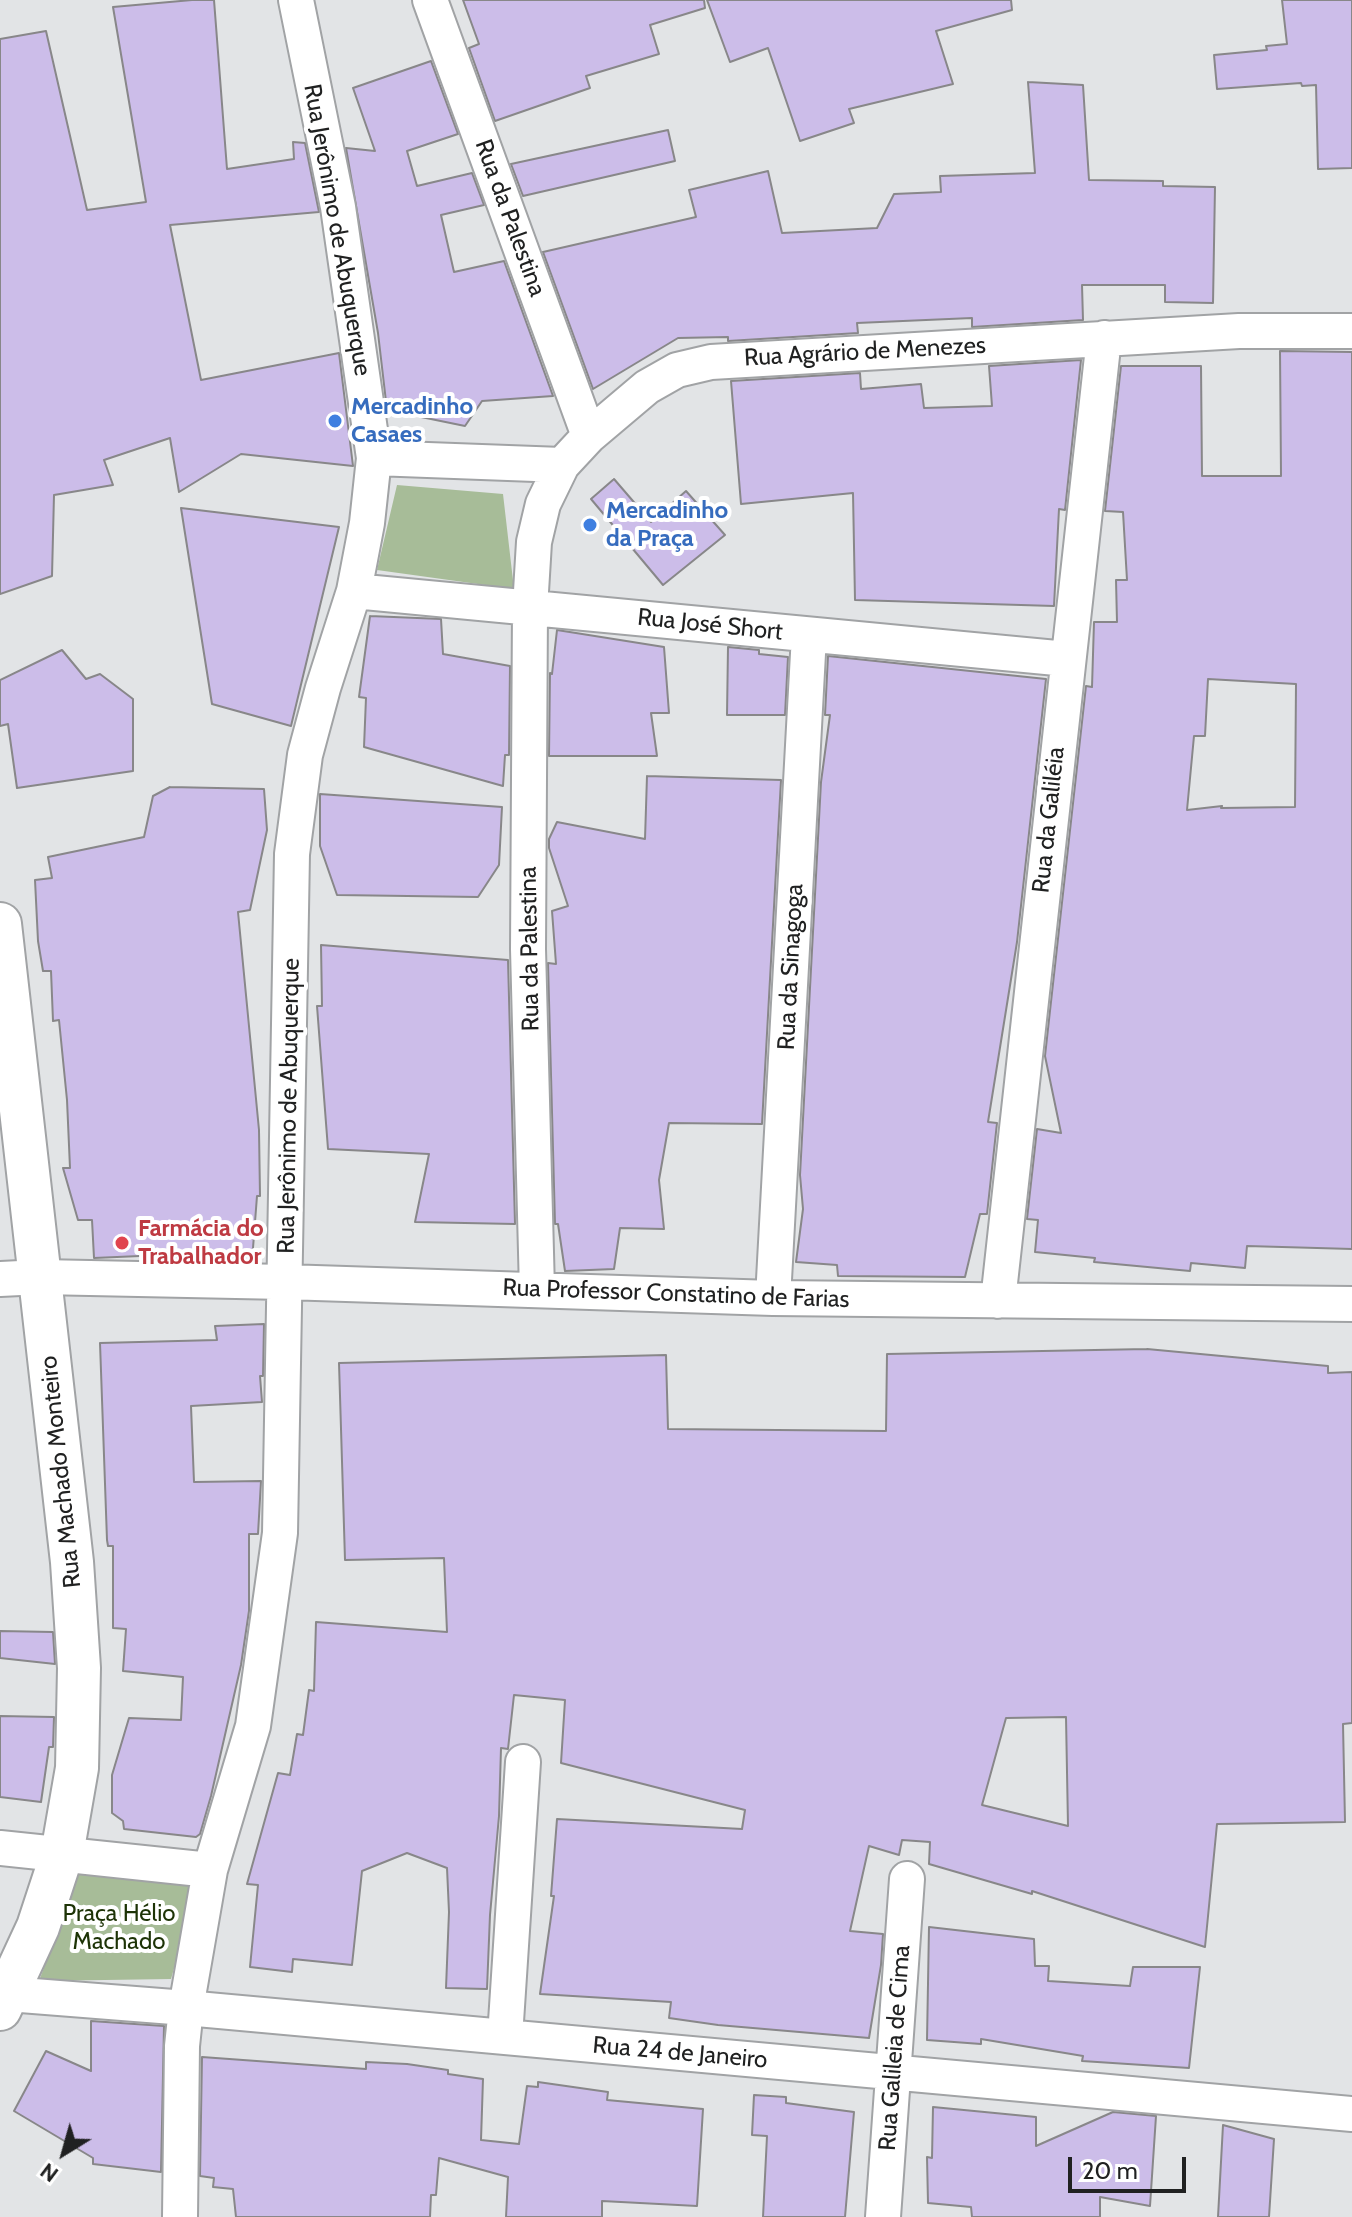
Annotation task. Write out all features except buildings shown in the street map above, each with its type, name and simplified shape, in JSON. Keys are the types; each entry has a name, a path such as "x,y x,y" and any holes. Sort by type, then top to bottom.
{"street":[{"name":"Rua Jerônimo de Abuquerque","path":"180,2217 182,2046 186,2008 210,1870 253,1726 280,1533 292,854 305,755 354,591 367,523 374,458 338,207 296,0"},
{"name":"Rua da Palestina","path":"430,0 589,436"},
{"name":"Rua Agrário de Menezes","path":"530,608 534,542 543,504 562,465 589,436 647,387 677,370 711,362 1104,338 1239,331 1352,331"},
{"name":"Rua da Galiléia","path":"998,1301 1104,338"},
{"path":"374,458 562,465"},
{"name":"Rua José Short","path":"354,591 1067,659"},
{"name":"Rua da Palestina","path":"530,608 528,949 537,1290"},
{"name":"Rua da Sinagoga","path":"773,1298 809,635"},
{"name":"Rua Machado Monteiro","path":"0,924 72,1562 79,1668 77,1768 62,1854 38,1927 4,2002"},
{"name":"Rua Professor Constatino de Farias","path":"0,1279 41,1277 285,1282 773,1298 1352,1304"},
{"path":"505,2037 523,1762"},
{"path":"0,1848 210,1870"},
{"name":"Rua Galileia de Cima","path":"883,2217 907,1879"},
{"name":"Rua 24 de Janeiro","path":"4,2002 186,2008 1352,2114"}],"green space":[{"path":"397,485 503,494 514,589 377,570"},
{"name":"Praça Hélio Machado","path":"79,1874 200,1877 171,1979 39,1981"}],"place":[{"name":"Mercadinho Casaes","path":"335,421"},
{"name":"Mercadinho da Praça","path":"590,525"},
{"name":"Farmácia do Trabalhador","path":"122,1243"}]}
